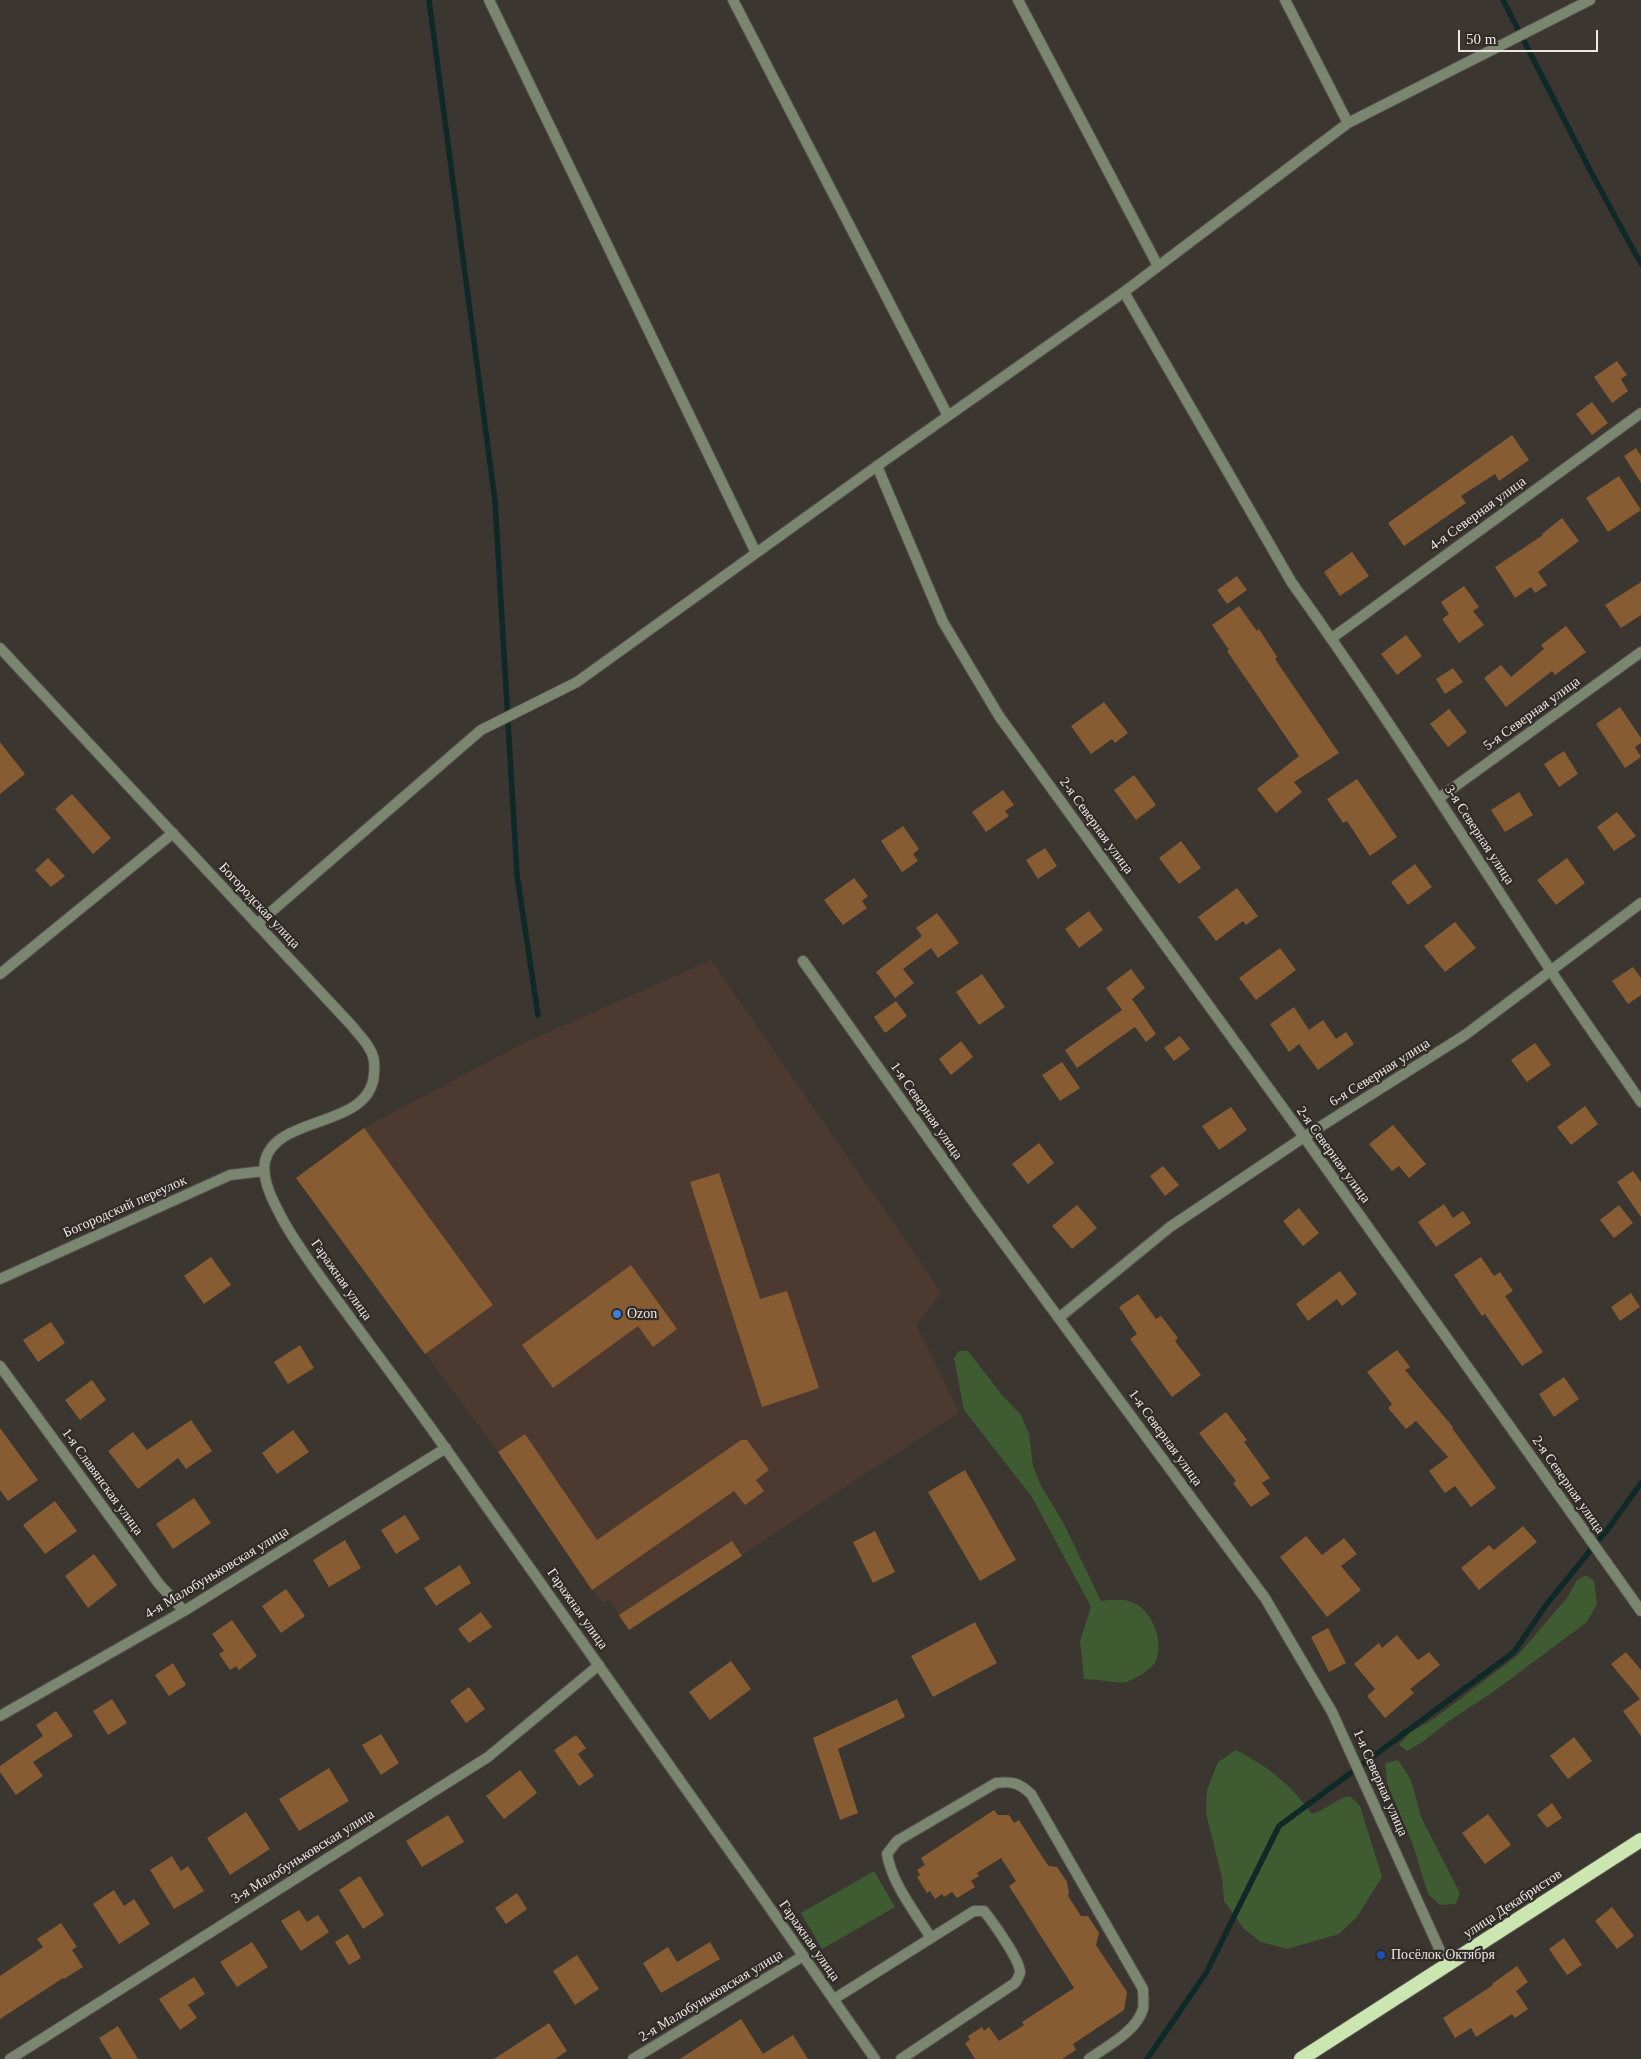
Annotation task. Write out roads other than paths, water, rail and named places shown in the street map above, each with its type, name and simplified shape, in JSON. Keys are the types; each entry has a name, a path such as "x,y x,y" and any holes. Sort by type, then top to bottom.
{"highway":[{"name":"улица Декабристов","path":"1301,2059 1641,1840"}],"street":[{"path":"489,0 756,553"},
{"path":"733,0 948,416"},
{"path":"1018,0 1158,266"},
{"path":"1285,0 1348,123"},
{"path":"257,924 481,730 577,682 877,466 1124,292 1348,123 1590,0"},
{"name":"3-я Северная улица","path":"1124,292 1292,584 1332,638 1439,798 1551,972 1641,1102"},
{"name":"4-я Северная улица","path":"1332,638 1641,413"},
{"name":"2-я Северная улица","path":"877,466 944,622 999,716 1304,1137 1641,1611"},
{"name":"Богородская улица","path":"0,648 353,1027 370,1049 374,1062 374,1077 372,1089 366,1097 347,1109 291,1133 274,1144 265,1158 264,1171"},
{"name":"5-я Северная улица","path":"1439,798 1641,652"},
{"path":"0,974 172,833"},
{"name":"6-я Северная улица","path":"1060,1317 1170,1227 1304,1137 1465,1035 1641,903"},
{"name":"1-я Северная улица","path":"803,961 977,1207 1060,1317 1265,1598 1332,1712 1447,1966"},
{"name":"Богородский переулок","path":"1,1278 230,1175 264,1171"},
{"name":"Гаражная улица","path":"264,1171 276,1208 287,1228 446,1448 875,2059"},
{"name":"1-я Славянская улица","path":"0,1366 159,1584 184,1611"},
{"name":"4-я Малобуньковская улица","path":"0,1716 184,1611 446,1448"},
{"name":"3-я Малобуньковская улица","path":"10,2059 488,1757 599,1665"},
{"path":"931,1938 895,1879 888,1863 887,1854 897,1841 996,1783 1012,1781 1022,1785 1031,1794 1144,1990 1143,2008 1137,2022 1128,2032 1089,2059"},
{"path":"834,1999 974,1911 984,1911 995,1924 1020,1966 1020,1974 1015,1983 901,2059"},
{"name":"2-я Малобуньковская улица","path":"633,2059 803,1956"}],"waterway":[{"path":"429,0 495,501 517,875 538,1015"},
{"path":"1503,0 1592,174 1641,264"},
{"path":"1147,2059 1206,1973 1279,1826 1514,1652 1546,1605 1611,1525 1641,1483"}],"place":[{"name":"Ozon","path":"617,1314"},
{"name":"Посёлок Октября","path":"1381,1955"}]}
